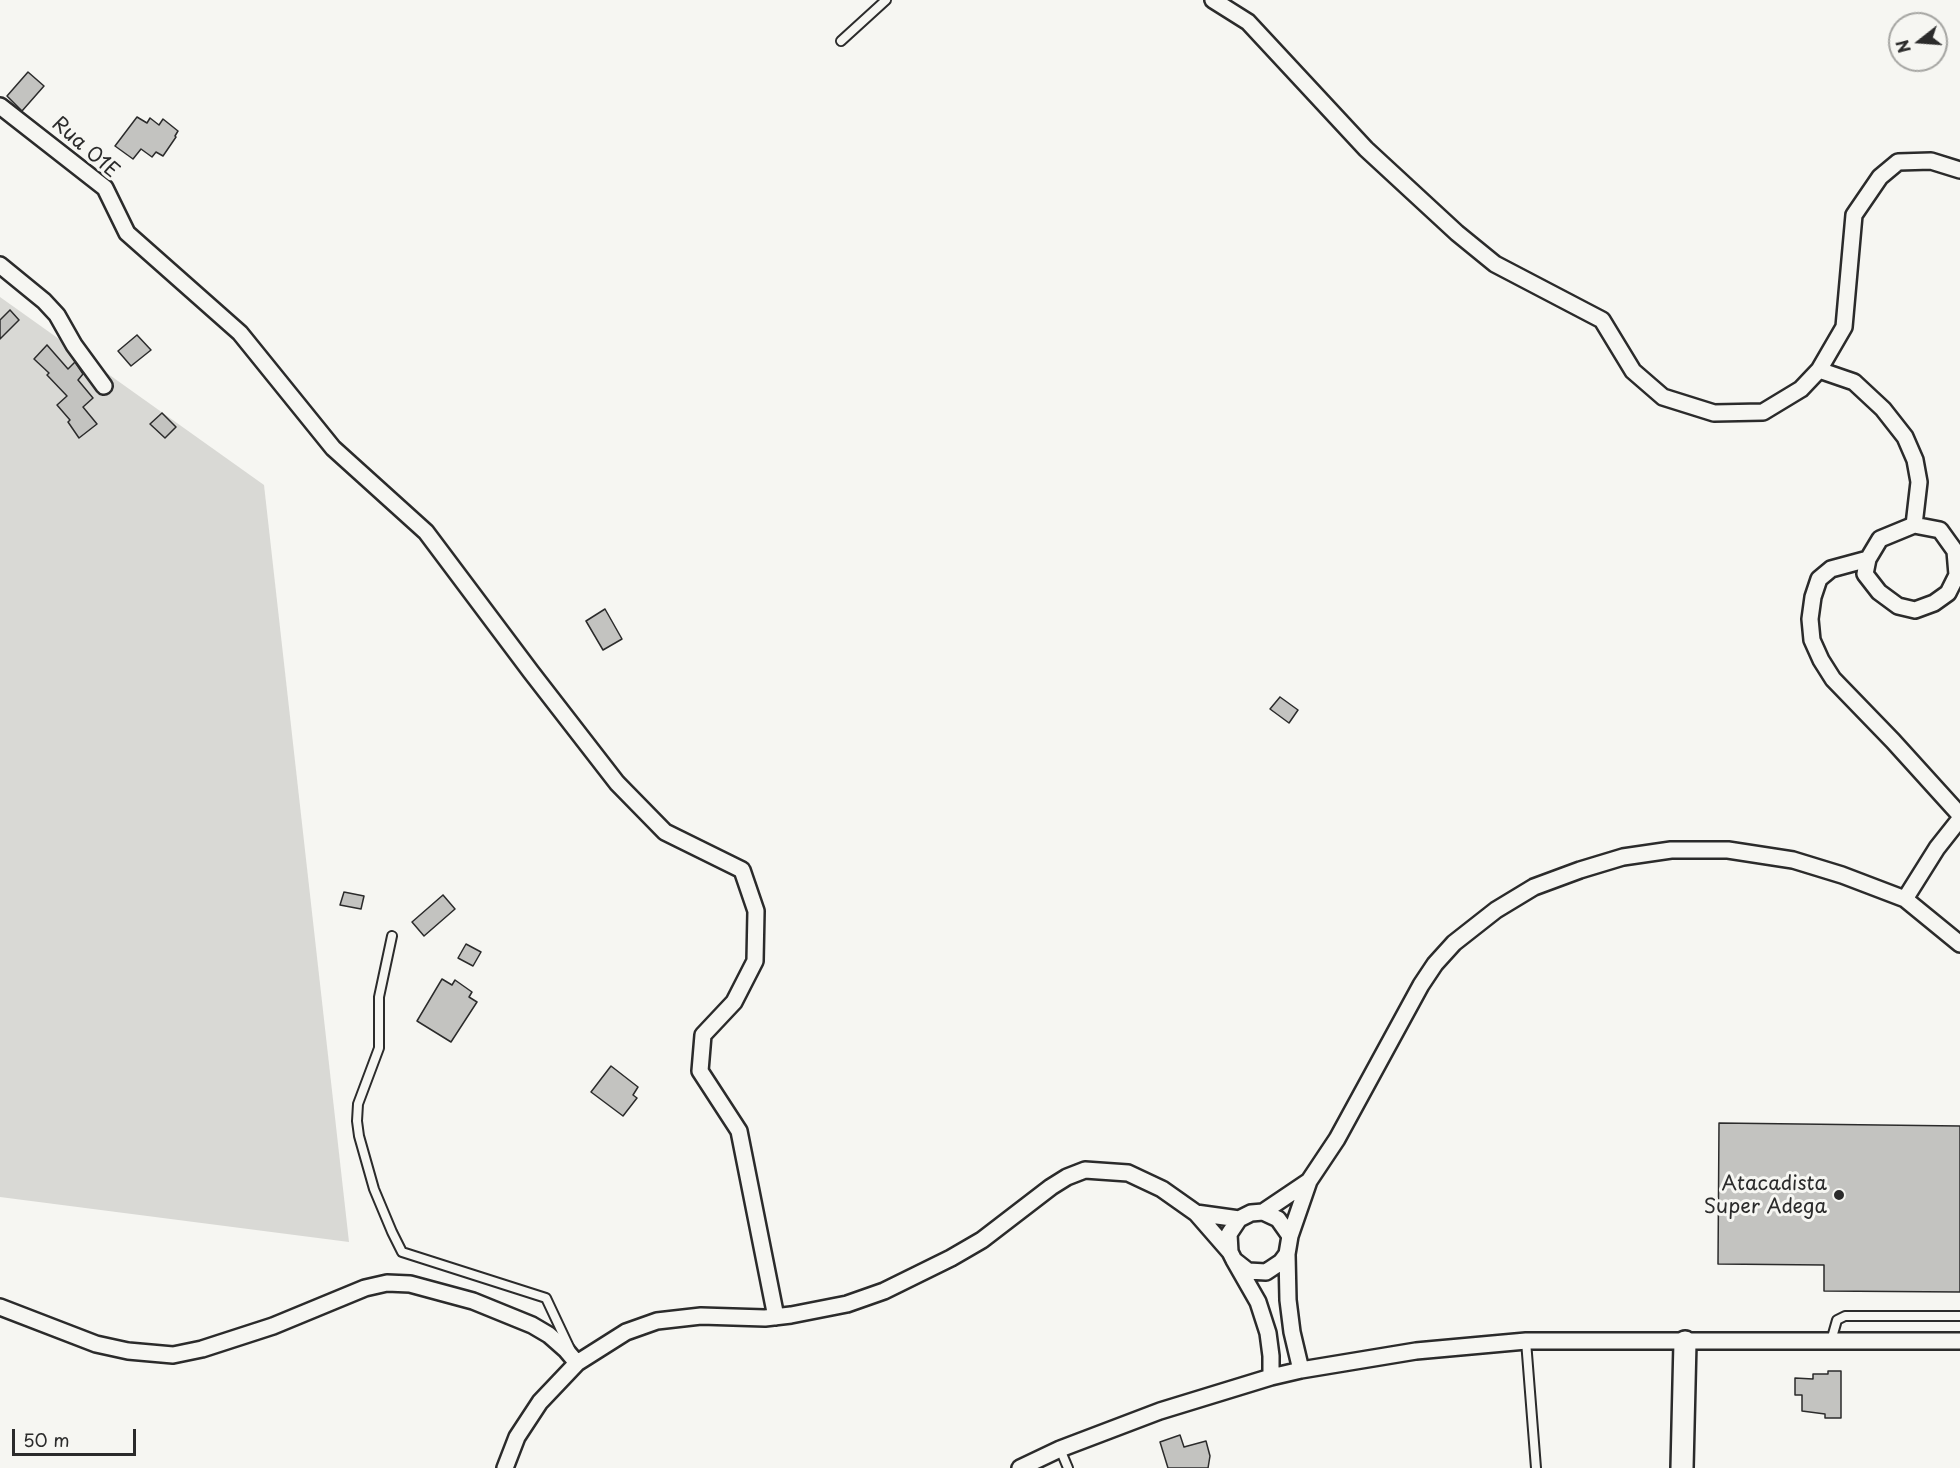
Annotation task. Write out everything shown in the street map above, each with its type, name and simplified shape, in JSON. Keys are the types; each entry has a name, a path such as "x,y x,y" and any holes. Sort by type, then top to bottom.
{"street":[{"path":"1213,0 1248,22 1366,149 1457,233 1495,264 1602,320 1633,371 1663,397 1714,413 1763,412 1801,389 1819,370 1844,327 1854,215 1880,177 1898,162 1931,161 1960,171"},
{"name":"Rua 01E","path":"0,106 105,188 128,233 240,333 333,448 426,532 617,783 665,832 742,870 756,911 755,961 734,1002 704,1035 700,1071 739,1131 776,1317"},
{"path":"0,265 44,301 57,315 74,345 104,386"},
{"path":"1819,370 1854,382 1883,409 1905,437 1915,460 1919,482 1914,525"},
{"path":"1914,525 1940,530 1955,551 1957,575 1948,593 1934,603 1915,610 1898,606 1880,592 1865,574 1868,559 1880,539 1914,525"},
{"path":"1868,559 1831,569 1819,579 1813,597 1810,619 1812,640 1833,679 1893,741 1960,817 1905,899"},
{"path":"1301,1370 1292,1332 1288,1300 1287,1254 1290,1236 1309,1181 1337,1139 1421,985 1435,964 1472,927 1534,887 1623,857 1671,850 1728,850 1793,860 1842,875 1905,899 1960,944"},
{"path":"505,1468 517,1437 540,1402 577,1364 626,1332 657,1321 701,1316 776,1317 847,1304 884,1291 982,1240 1051,1187 1085,1170 1128,1173 1162,1189 1196,1213 1232,1256 1248,1271 1266,1272 1281,1262 1287,1254"},
{"path":"1270,1377 1271,1356 1268,1333 1258,1302 1232,1256 1229,1234 1239,1219 1251,1213 1263,1212 1309,1181"},
{"path":"1263,1212 1278,1219 1290,1236"},
{"path":"1196,1213 1239,1219"},
{"path":"0,1299 5,1309 96,1344 128,1351 173,1355 202,1349 273,1326 365,1288 387,1283 410,1284 473,1301 532,1325 549,1335 566,1350 577,1364"},
{"path":"1020,1468 1060,1449 1160,1411 1270,1377 1416,1351 1526,1341 1960,1341"},
{"path":"1682,1468 1685,1342"}],"lane":[{"path":"841,41 886,0"},
{"path":"392,936 380,997 380,1048 358,1104 357,1121 374,1188 392,1232 402,1252 546,1298 577,1364"},
{"path":"1831,1341 1837,1320 1845,1316 1960,1316"},
{"path":"1526,1341 1536,1468"},
{"path":"1060,1449 1068,1468"}],"shaded area":[{"path":"0,297 264,485 349,1242 0,1197"}],"building":[{"path":"28,72 44,86 22,111 7,96"},
{"path":"137,117 147,123 150,118 159,125 163,119 178,131 163,156 156,152 152,157 141,149 133,159 115,146"},
{"path":"10,310 19,320 0,339 0,320"},
{"path":"137,335 151,350 131,366 118,351"},
{"path":"47,345 68,369 75,362 83,374 78,380 93,398 83,407 97,424 79,438 68,422 70,420 57,405 67,396 47,375 49,373 34,359"},
{"path":"162,413 176,427 165,438 150,424"},
{"path":"605,609 622,639 603,650 586,621"},
{"path":"1280,697 1298,710 1289,723 1270,709"},
{"path":"344,892 364,896 361,909 340,905"},
{"path":"443,895 455,909 424,936 412,922"},
{"path":"466,944 481,952 473,966 458,958"},
{"path":"442,979 452,985 455,980 472,992 469,997 477,1002 451,1042 417,1021"},
{"path":"611,1066 638,1087 633,1095 637,1098 623,1116 591,1092"},
{"name":"Atacadista Super Adega","path":"1719,1123 1960,1126 1960,1292 1824,1291 1824,1265 1718,1264"},
{"path":"1828,1371 1841,1371 1841,1418 1825,1418 1825,1414 1802,1411 1802,1395 1795,1395 1795,1378 1813,1379 1813,1374 1828,1374"},
{"path":"1180,1435 1184,1447 1206,1441 1210,1456 1208,1468 1168,1468 1160,1442"}],"place":[{"name":"Atacadista Super Adega","path":"1839,1195"}]}
